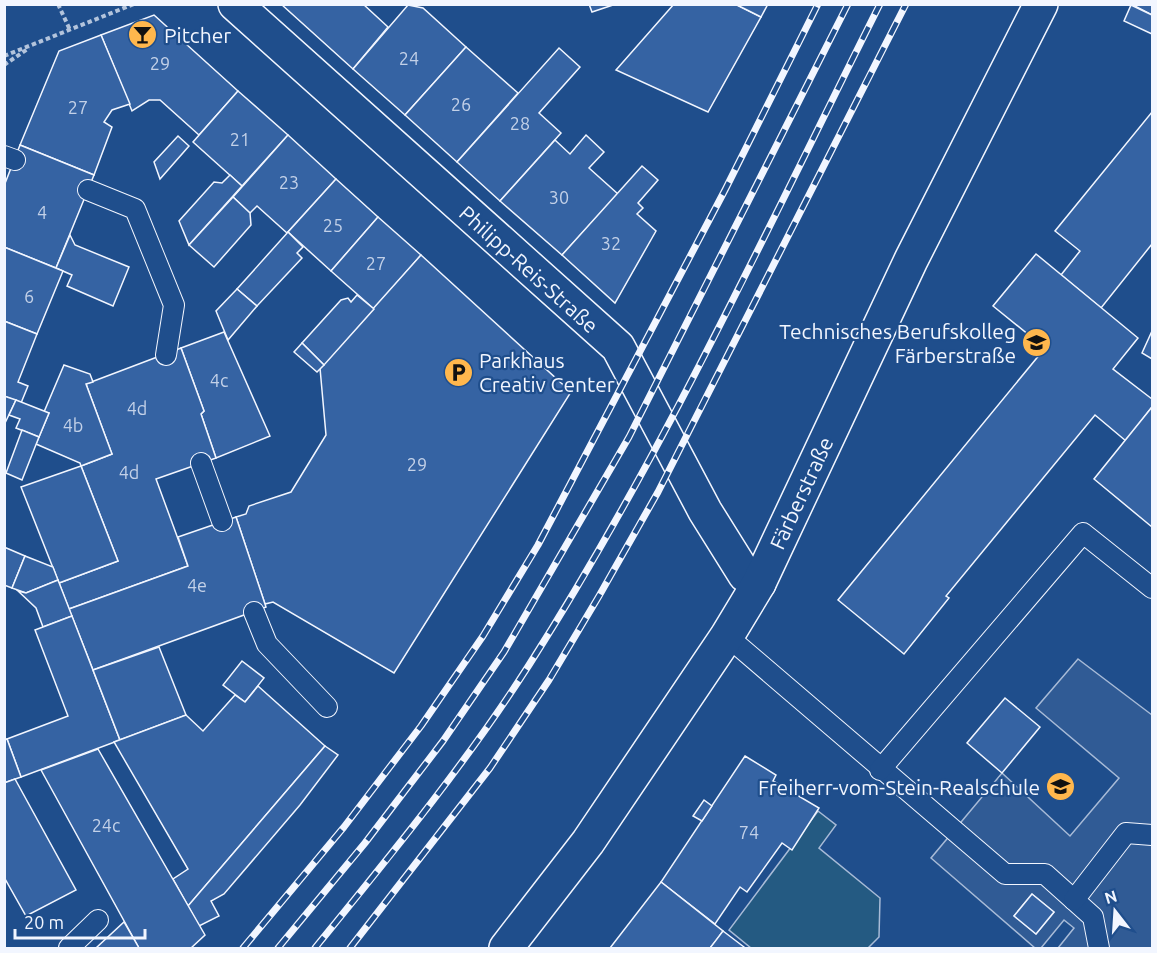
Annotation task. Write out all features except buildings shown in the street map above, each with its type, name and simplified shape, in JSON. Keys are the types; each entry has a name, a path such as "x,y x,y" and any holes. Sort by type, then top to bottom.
{"street":[{"name":"Philipp-Reis-Straße","path":"235,4 618,347 705,511 745,574 759,583"},
{"name":"Färberstraße","path":"506,948 588,842 727,636 759,583 910,260 1041,4"}],"lane":[{"path":"88,190 135,209 174,304 166,355"},
{"path":"201,463 222,521"},
{"path":"880,770 1083,533 1152,588"},
{"path":"254,612 267,644 327,708"},
{"path":"727,636 880,770 1005,874 1045,874 1093,917 1099,948"},
{"path":"1074,900 1126,833 1152,835"},
{"path":"69,948 98,920"}],"path":[{"path":"58,4 70,30"},
{"path":"4,56 134,4"},
{"path":"4,65 34,44"}],"shaded area":[{"name":"Freiherr-vom-Stein-Realschule","path":"1078,659 1152,715 1152,948 1058,948 1074,928 1064,920 1041,948 1035,948 931,858 1002,773 1070,836 1119,778 1036,708","holes":["1032,894 1054,912 1036,934 1014,916"]},
{"path":"818,811 836,825 819,848 880,898 879,937 868,948 751,948 729,930"}],"railway":[{"path":"243,948 344,827 421,726 483,636 538,545 725,190 818,4"},
{"path":"278,948 365,843 443,741 504,652 629,437 848,4"},
{"path":"315,948 426,810 479,739 529,665 578,585 625,504 713,339 880,4"},
{"path":"350,948 490,768 549,680 599,596 658,492 906,4"}],"place":[{"name":"Pitcher","path":"143,35"},
{"name":"Technisches Berufskolleg Färberstraße","path":"1037,343"},
{"name":"Parkhaus Creativ Center","path":"458,372"},
{"name":"Freiherr-vom-Stein-Realschule","path":"1061,787"}]}
